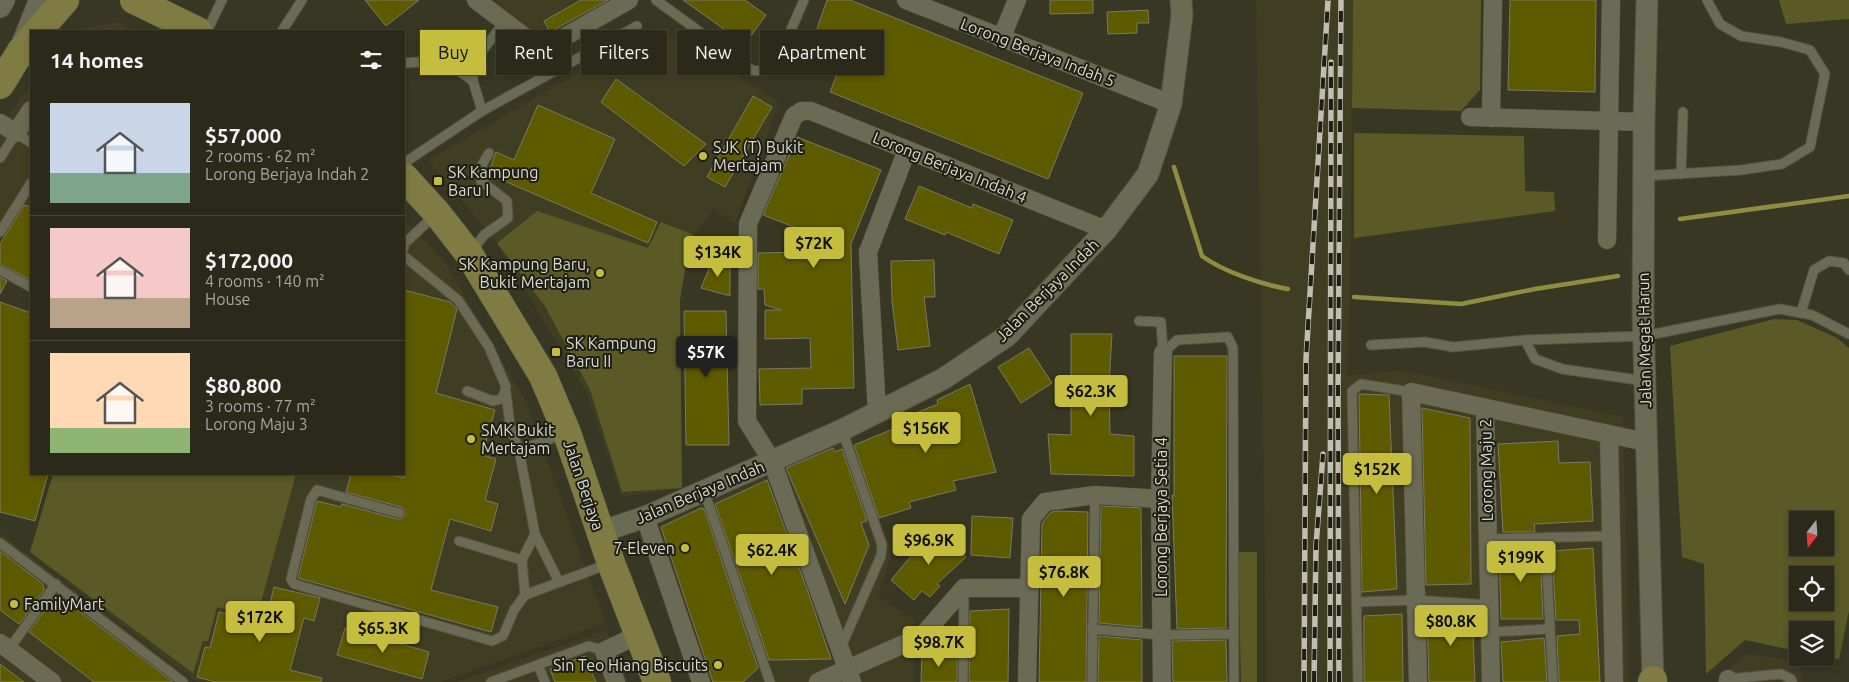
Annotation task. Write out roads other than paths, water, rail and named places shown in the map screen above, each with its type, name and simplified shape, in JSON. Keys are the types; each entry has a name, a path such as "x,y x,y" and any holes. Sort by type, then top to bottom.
{"main road":[{"path":"33,30 42,0"},
{"path":"39,30 65,0"},
{"path":"134,0 196,30"},
{"path":"0,85 30,41"},
{"name":"Jalan Berjaya","path":"405,178 437,213 469,254 543,376 567,433 611,563 657,682"}],"street":[{"path":"0,7 4,0"},
{"path":"476,0 534,44 552,44 629,0"},
{"name":"Lorong Berjaya Indah 5","path":"906,0 1001,39 1171,104"},
{"path":"1001,39 1017,0"},
{"name":"Jalan Berjaya Indah","path":"600,532 645,516 842,430 943,379 1007,336 1106,230 1148,174 1171,104 1182,14 1181,0"},
{"path":"1491,118 1493,0"},
{"path":"1607,240 1611,0"},
{"name":"Jalan Megat Harun","path":"1647,0 1643,176 1644,336 1653,681"},
{"name":"Lorong Berjaya Indah 4","path":"772,462 747,421 748,224 794,116 802,111 812,111 1106,230"},
{"path":"0,123 24,138 30,114"},
{"path":"1470,117 1644,122"},
{"path":"877,412 868,252 907,150"},
{"name":"Lorong Berjaya Setia 4","path":"1162,682 1160,500 1163,353"},
{"path":"1418,682 1411,392 1646,442"},
{"name":"Lorong Maju 2","path":"1485,408 1491,682"},
{"path":"1609,434 1614,682"},
{"path":"772,462 849,676"},
{"path":"1028,682 1031,519 1045,502 1095,495 1160,500"},
{"path":"645,516 701,682"},
{"path":"818,682 849,676 922,636 964,588 1030,588"},
{"path":"616,682 604,650 638,635"},
{"path":"4,646 52,682"}],"lane":[{"path":"207,30 222,0"},
{"path":"283,30 302,0"},
{"path":"656,0 752,70 760,71 772,68 776,64 804,0"},
{"path":"1643,176 1741,170 1782,164 1810,147 1825,74 1810,50 1781,42 1741,36 1720,24 1707,0"},
{"path":"482,111 473,81 472,70 482,51 505,22"},
{"path":"405,162 482,111 637,26"},
{"path":"405,63 418,62 451,65 473,81"},
{"path":"1681,174 1683,112"},
{"path":"0,158 24,138"},
{"path":"469,254 484,235 508,218 507,201 481,181 482,165 489,154"},
{"path":"0,232 30,185"},
{"path":"405,242 437,213"},
{"path":"405,257 458,300 489,347 506,387 510,426 519,450 535,534 559,582"},
{"path":"1802,313 1814,270 1829,261 1844,263 1849,270"},
{"path":"0,270 30,286"},
{"path":"1371,345 1425,342 1453,347 1525,340 1644,336 1780,309 1812,315 1849,333"},
{"path":"1138,321 1161,322 1163,353"},
{"path":"1163,353 1177,340 1228,337 1234,348 1234,682"},
{"path":"1525,340 1535,359 1562,369 1645,381"},
{"path":"1358,682 1352,391 1361,384 1411,392"},
{"path":"467,391 493,401 502,399 506,387"},
{"path":"840,650 881,556 882,545 842,430"},
{"path":"519,450 567,433"},
{"path":"399,513 317,490 311,499 292,579 294,584 492,641 504,636 514,610 525,595 611,563"},
{"path":"704,491 770,682"},
{"path":"1092,682 1095,495"},
{"path":"525,595 522,560 535,534"},
{"path":"1488,539 1611,536"},
{"path":"1545,537 1553,682"},
{"path":"459,541 522,560"},
{"path":"0,543 182,682"},
{"path":"4,646 56,584"},
{"path":"963,682 964,588"},
{"path":"1357,602 1416,600 1489,605"},
{"path":"1092,629 1161,635 1234,634"},
{"path":"1490,632 1550,629"},
{"path":"491,682 589,646 604,650"},
{"path":"538,665 545,682"},
{"path":"1728,680 1781,674 1791,679 1792,682"}],"waterway":[{"path":"1174,167 1202,256 1210,262 1243,277 1288,289"},
{"path":"1680,219 1849,196"},
{"path":"1354,297 1461,304 1535,289 1618,276"}],"railway":[{"path":"1304,682 1306,359 1328,0"},
{"path":"1339,682 1338,398 1341,0"},
{"path":"1330,682 1331,62"},
{"path":"1314,682 1316,546 1323,454"}],"place":[{"name":"SJK (T) Bukit Mertajam","path":"703,156"},
{"name":"SK Kampung Baru I","path":"438,181"},
{"name":"SK Kampung Baru, Bukit Mertajam","path":"600,273"},
{"name":"SK Kampung Baru II","path":"556,352"},
{"name":"SMK Bukit Mertajam","path":"471,439"},
{"name":"7-Eleven","path":"685,548"},
{"name":"FamilyMart","path":"14,604"},
{"name":"Sin Teo Hiang Biscuits","path":"718,665"}]}
